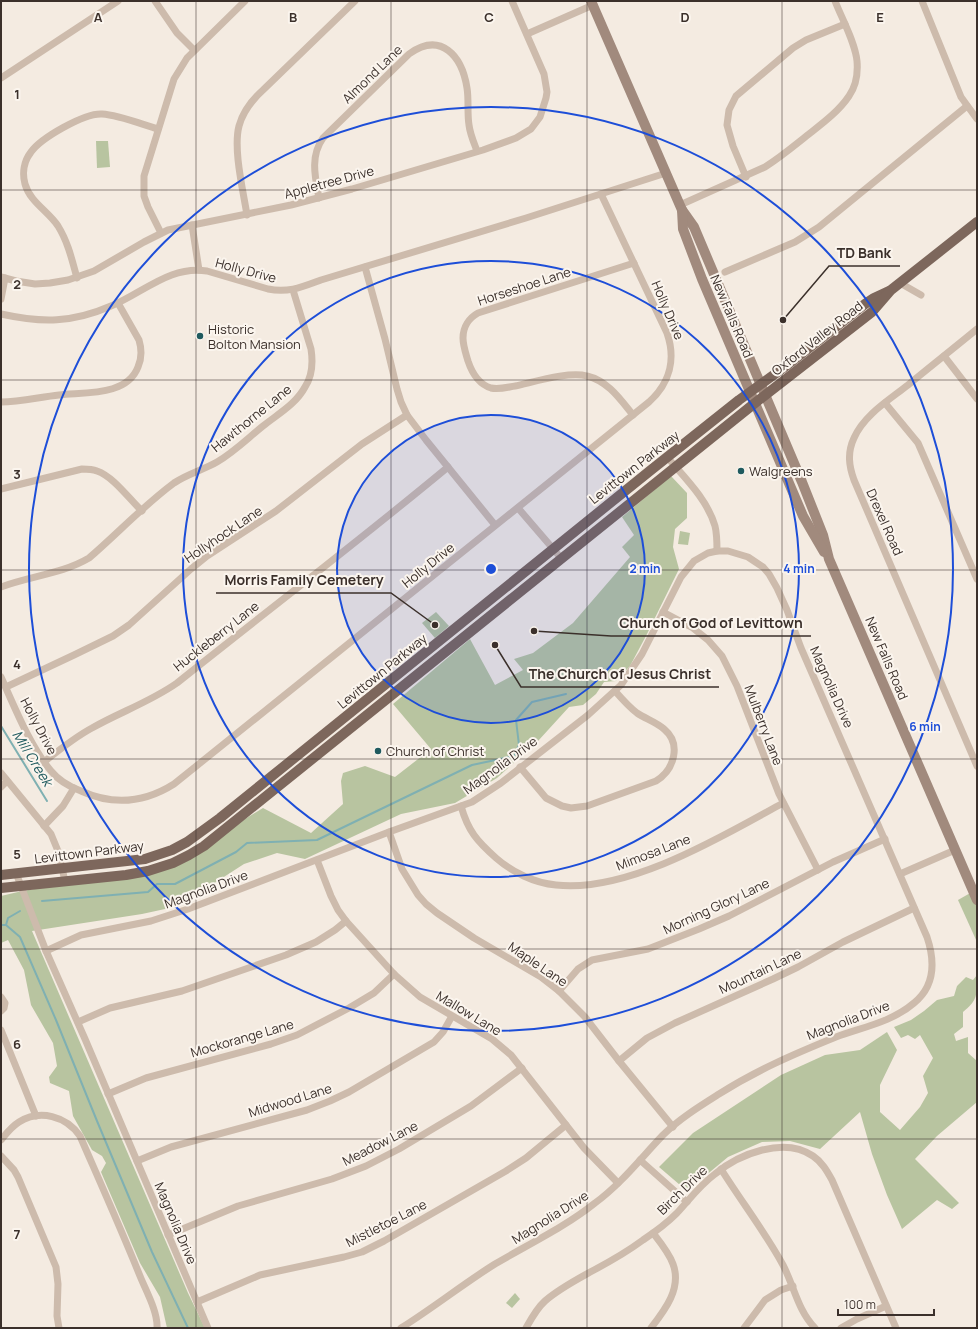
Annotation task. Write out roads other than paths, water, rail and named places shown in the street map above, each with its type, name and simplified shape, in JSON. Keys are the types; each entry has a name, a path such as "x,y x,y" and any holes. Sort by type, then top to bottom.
{"main road":[{"name":"New Falls Road","path":"592,3 681,207 694,227 802,482 823,535 829,559"},
{"name":"New Falls Road","path":"681,207 683,229 702,279 750,392 803,516 829,559 955,850 974,887 977,900"},
{"name":"Oxford Valley Road","path":"755,403 872,312 891,290 977,222"},
{"name":"Oxford Valley Road","path":"760,385 869,301 891,290"},
{"name":"Levittown Parkway","path":"1,875 145,859 172,850 187,842 220,818 667,457 760,385"},
{"name":"Levittown Parkway","path":"1,888 126,875 148,871 173,863 204,846 755,403"}],"street":[{"path":"1,78 118,1"},
{"path":"155,1 177,33 194,50"},
{"path":"161,233 148,207 144,196 143,187 146,165 174,79 180,67 194,50 245,1"},
{"path":"247,215 236,143 239,124 252,100 354,1"},
{"name":"Appletree Drive","path":"3,278 35,284 77,278 94,271 161,233 319,198 476,152 516,138 531,129 540,118 546,98 546,81 512,1"},
{"path":"681,207 746,177 775,161 829,118 849,97 856,81 857,63 854,46 835,1"},
{"path":"922,1 954,81 967,106 977,119"},
{"path":"527,34 592,3"},
{"path":"746,177 728,132 728,115 732,102 740,91 793,48 806,40 845,24"},
{"name":"Almond Lane","path":"319,198 314,162 319,144 323,138 409,54 420,46 433,45 446,49 454,56 460,66 467,86 469,126 476,152"},
{"path":"725,272 795,242 819,227 967,106"},
{"path":"77,278 66,241 62,233 53,219 28,192 23,177 24,166 30,153 39,144 70,124 92,115 110,115 158,130"},
{"name":"Holly Drive","path":"1,314 31,320 65,320 97,312 118,303 159,280 175,273 186,271 199,270 278,291 293,290 666,173"},
{"name":"Holly Drive","path":"1,677 38,754 59,779 74,788 104,800 120,801 160,793 174,784 518,508 654,397 666,381 670,370 672,350 667,333 601,194"},
{"path":"192,225 199,270"},
{"name":"Horseshoe Lane","path":"633,415 607,385 585,375 570,375 505,388 487,386 477,380 473,374 465,349 463,336 468,322 478,313 634,263"},
{"path":"365,267 385,338 397,389 407,415 495,525"},
{"path":"1,299 3,278"},
{"path":"900,283 920,295"},
{"name":"Hawthorne Lane","path":"1,587 81,563 89,558 178,480 218,461 292,403 306,387 312,372 312,356 293,290"},
{"path":"1,402 99,392 117,388 130,381 141,360 141,346 118,303"},
{"name":"Drexel Road","path":"977,329 868,418 855,436 850,448 849,459 854,480 977,766"},
{"path":"944,356 977,399"},
{"path":"885,403 918,443 977,579"},
{"name":"Hollyhock Lane","path":"6,687 113,636 153,604 207,556 270,516 362,444 407,415"},
{"path":"667,457 695,490 708,511 715,526 717,535 717,551"},
{"name":"Huckleberry Lane","path":"44,762 83,733 161,694 177,683 311,578 448,467"},
{"path":"1,489 82,469 89,469 97,471 110,479 142,511"},
{"path":"518,508 561,558"},
{"name":"Magnolia Drive","path":"46,951 81,935 151,921 168,916 472,802 485,794 588,715 615,691 632,671 681,577 689,566 700,557 717,551 728,551 748,557 759,563 769,574 784,604 801,648 930,944 933,967 930,983 915,1003 894,1017 793,1054 770,1065 716,1096 673,1127 618,1183 595,1204 571,1221 494,1265 401,1328"},
{"name":"Mulberry Lane","path":"663,612 693,628 708,640 722,656 737,686 770,774 783,803 818,870"},
{"path":"520,767 546,798 562,806 571,808 587,806 599,802 656,781 662,777 670,768 674,759 674,747 672,740 665,730 637,713 615,691"},
{"path":"1,773 51,834 55,843 65,881"},
{"path":"1,787 7,781"},
{"path":"44,826 63,806 74,788"},
{"name":"Mimosa Lane","path":"461,806 466,823 474,837 511,869 544,883 580,886 601,883 638,873 671,860 717,839 783,803"},
{"name":"Maple Lane","path":"389,832 402,869 418,895 426,904 474,938 541,977 558,991 585,1017 673,1127"},
{"name":"Morning Glory Lane","path":"558,991 578,969 592,960 648,949 699,929 729,916 857,851 885,839"},
{"path":"900,874 955,850"},
{"name":"Mallow Lane","path":"317,860 338,910 346,921 394,974 420,997 492,1039 511,1055 588,1152 618,1183"},
{"name":"Magnolia Drive","path":"16,873 46,951 78,1022 208,1328"},
{"name":"Mountain Lane","path":"619,1061 647,1038 675,1023 780,976 843,942 914,908"},
{"path":"78,1022 110,1008 182,990 286,955 316,942 346,921"},
{"name":"Mockorange Lane","path":"108,1094 146,1078 271,1044 297,1035 368,997 394,974"},
{"path":"1,997 5,1003 4,1008 1,1010"},
{"name":"Midwood Lane","path":"137,1161 171,1148 306,1110 339,1098 434,1042 443,1032 452,1016"},
{"path":"1,1030 36,1116"},
{"name":"Meadow Lane","path":"168,1235 238,1206 339,1177 366,1166 399,1149 471,1106 522,1068"},
{"path":"1,1140 14,1125 26,1118 46,1115 59,1119 71,1126 80,1136 132,1256 156,1316 157,1328"},
{"name":"Mistletoe Lane","path":"197,1302 260,1275 362,1252 506,1171 526,1158 566,1125"},
{"name":"Birch Drive","path":"526,1328 542,1305 554,1294 616,1258 653,1233 668,1221 708,1180 721,1169 746,1156 769,1149 792,1148 814,1157 821,1163 832,1180 896,1328"},
{"path":"1,1156 14,1170 18,1177 56,1267 58,1284 57,1316 59,1328"},
{"path":"640,1160 687,1202"},
{"path":"721,1169 775,1251 803,1312 815,1328"},
{"path":"651,1328 669,1302 675,1282 673,1264 653,1233"},
{"path":"744,1328 765,1300 781,1290 792,1286"},
{"path":"841,1328 852,1321 886,1306"}],"waterway":[{"path":"42,901 148,892 157,884 175,884 236,852 247,843 317,840 472,765 514,756 519,745 516,720 532,702 566,694"},
{"name":"Mill Creek","path":"1,726 47,801"},
{"path":"6,925 8,918 20,911"},
{"path":"1,925 6,925 20,937 152,1252 188,1328"}],"place":[{"name":"TD Bank","path":"783,320"},
{"name":"Historic Bolton Mansion","path":"200,336"},
{"name":"Walgreens","path":"741,471"},
{"name":"Morris Family Cemetery","path":"435,625"},
{"name":"Church of God of Levittown","path":"534,631"},
{"name":"The Church of Jesus Christ","path":"495,645"},
{"name":"Church of Christ","path":"378,751"}]}
